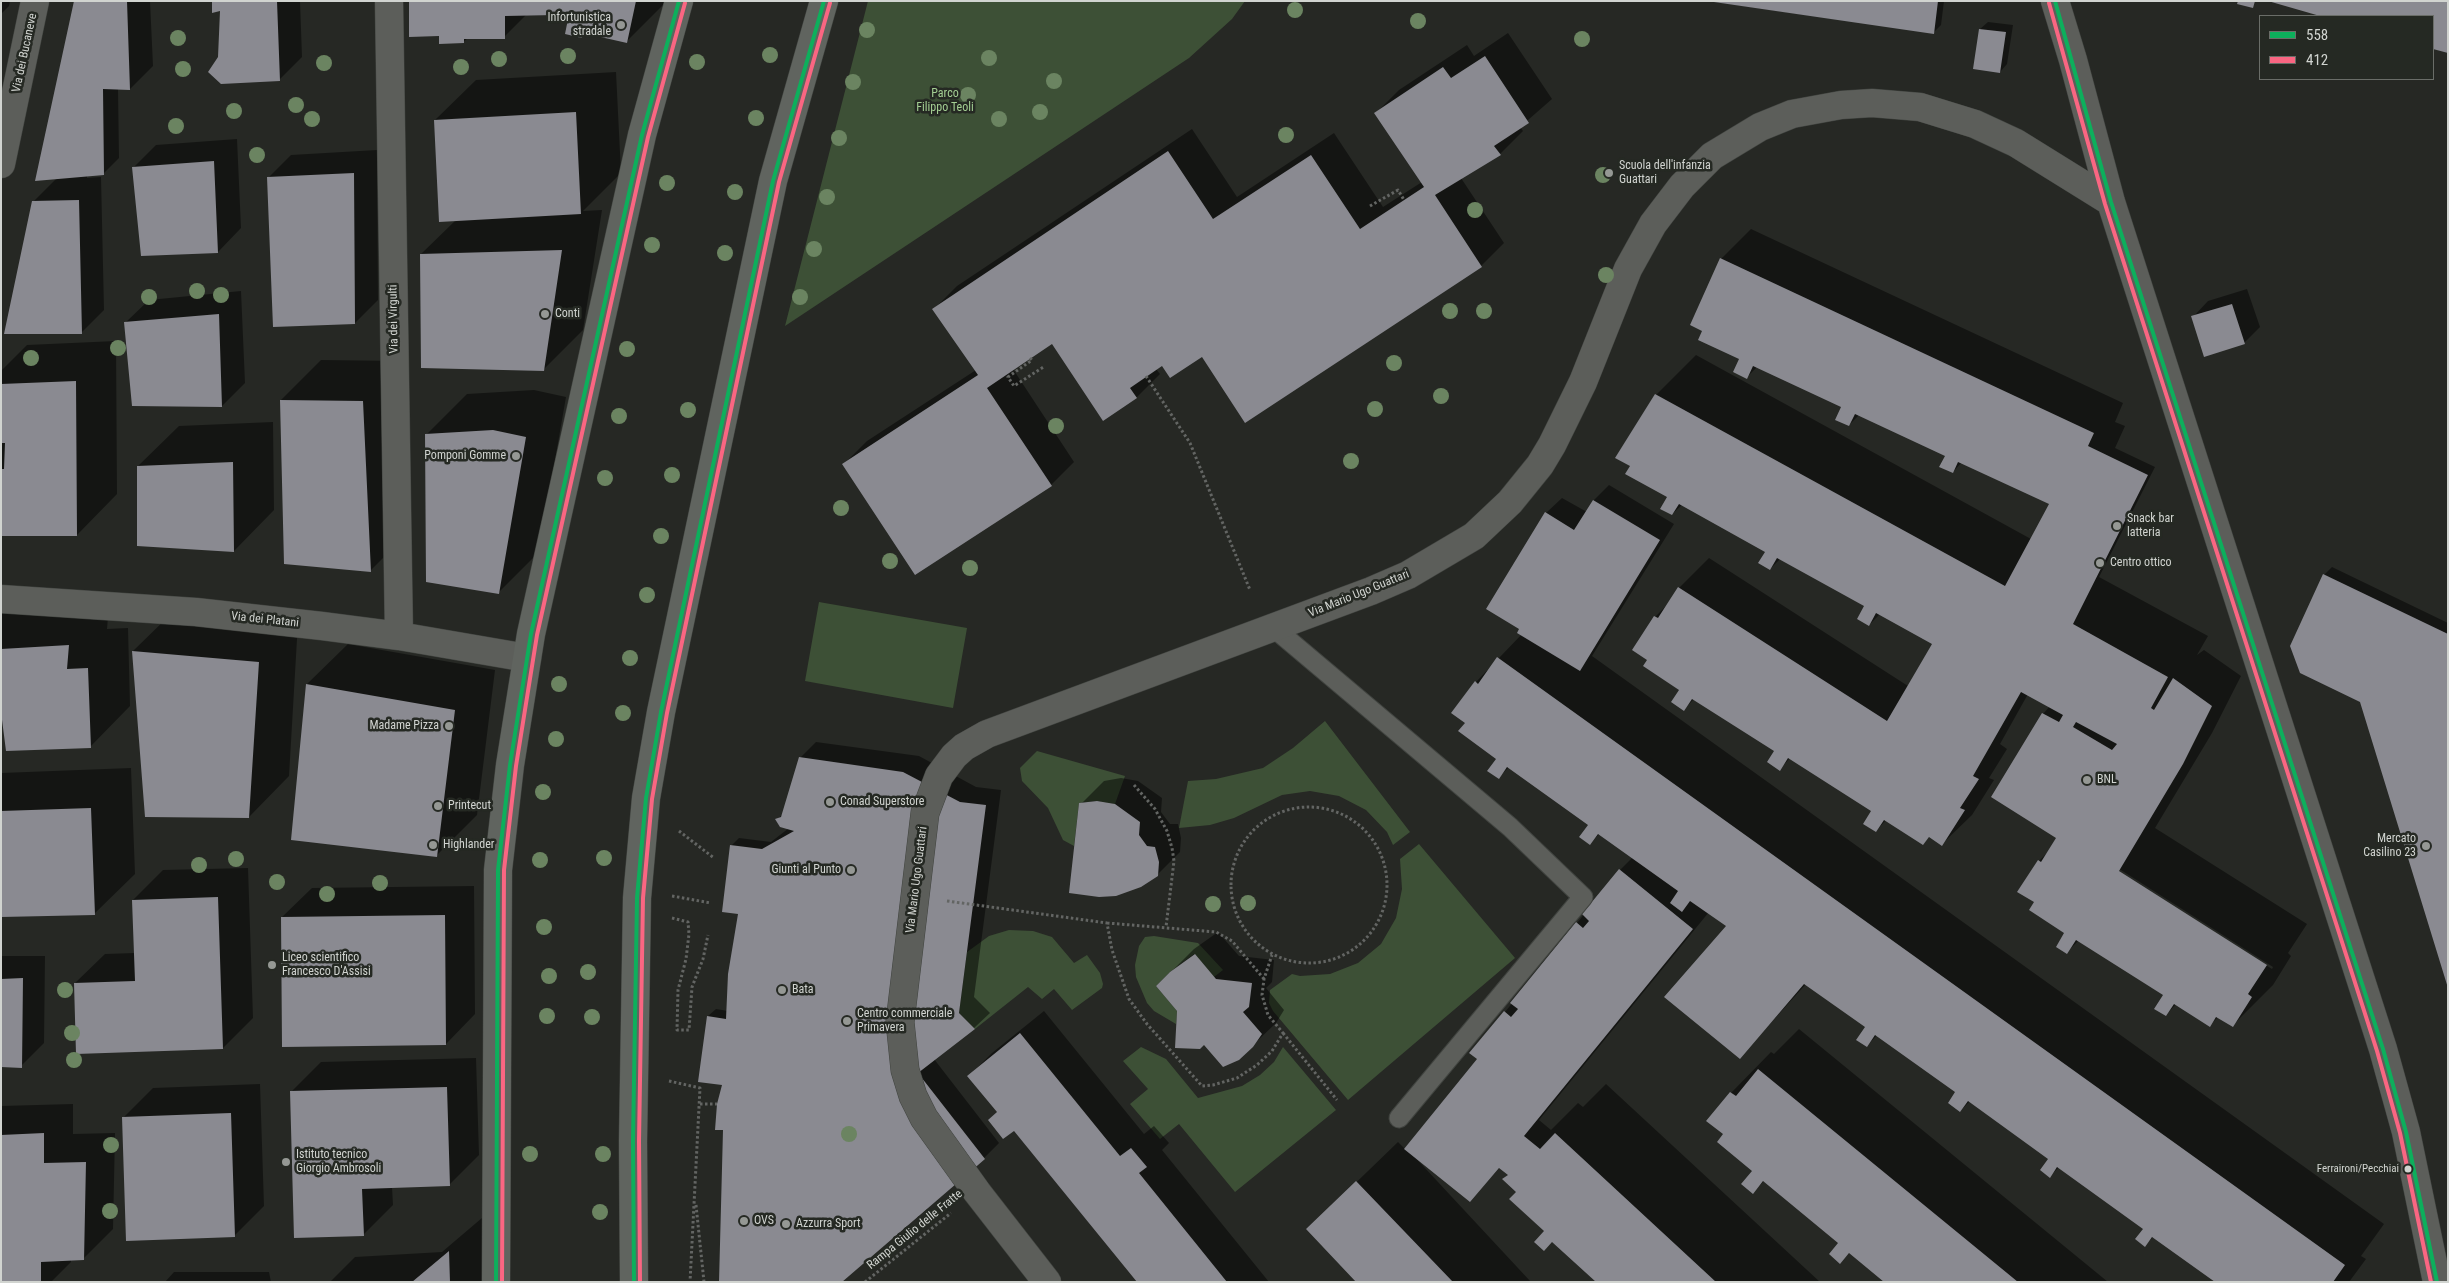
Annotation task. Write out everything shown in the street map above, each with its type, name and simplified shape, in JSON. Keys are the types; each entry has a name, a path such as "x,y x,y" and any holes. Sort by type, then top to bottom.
{"main road":[{"path":"496,1282 498,870 510,764 527,658 642,134 679,1"},
{"path":"634,1282 633,1141 637,898 646,798 661,712 771,190 781,148 824,1"}],"street":[{"name":"Via dei Bucaneve","path":"1,164 36,1"},
{"name":"Via dei Virgulti","path":"389,1 399,636"},
{"path":"2055,1 2073,60 2111,202 2383,1049 2408,1142 2438,1281"},
{"name":"Via Mario Ugo Guattari","path":"1047,1282 976,1192 918,1108 905,1070 900,1022 928,801 938,776 954,756 964,747 987,734 1274,628 1408,575 1474,536 1510,502 1540,465 1564,425 1595,353 1628,268 1653,224 1682,186 1712,156 1760,127 1792,114 1841,105 1872,103 1920,107 1975,124 2016,143 2111,202"},
{"name":"Via dei Platani","path":"1,599 186,612 399,636 527,658"}],"lane":[{"path":"1274,628 1510,827 1583,897 1399,1118"}],"path":[{"path":"1370,206 1398,190 1404,200"},
{"path":"1030,358 1032,360 1008,377 1014,386 1045,366"},
{"path":"1146,376 1190,443 1250,590"},
{"path":"1134,785 1155,809 1167,831 1172,848 1174,861 1166,926"},
{"path":"1313,806 1339,812 1361,825 1377,845 1386,868 1388,894 1381,918 1366,939 1346,955 1322,963 1296,963 1272,955 1251,939 1237,917 1230,891 1232,864 1244,840 1262,821 1270,817 1286,810 1313,806"},
{"path":"679,831 714,858"},
{"path":"672,896 711,903"},
{"path":"915,897 1106,922 1216,932 1232,941 1264,979"},
{"path":"672,918 688,922 686,959 678,990 677,1030 689,1030 692,987 703,959 708,935"},
{"path":"1106,922 1112,950 1129,999 1147,1024 1202,1086 1237,1078 1257,1065 1272,1051 1283,1033"},
{"path":"1272,955 1264,979 1262,995 1265,1008 1337,1100"},
{"path":"669,1081 700,1088 690,1282"},
{"path":"700,1104 717,1104"},
{"name":"Rampa Giulio delle Fratte","path":"866,1282 976,1192"},
{"path":"695,1195 704,1282"}],"green space":[{"name":"Parco Filippo Teoli","path":"868,1 1245,1 1232,19 1189,58 785,326"},
{"path":"819,602 967,628 953,708 805,681"},
{"path":"1325,721 1410,832 1393,845 1387,832 1366,810 1339,796 1310,791 1282,795 1234,818 1210,825 1179,828 1188,781 1216,779 1263,768 1293,748"},
{"path":"1037,751 1125,776 1115,804 1097,801 1079,803 1074,846 1063,840 1048,808 1022,781 1020,768"},
{"path":"1419,844 1515,958 1348,1100 1273,1011 1269,1003 1270,990 1292,974 1300,976 1330,974 1358,963 1381,944 1396,918 1402,889 1400,859"},
{"path":"1009,930 1033,931 1052,937 1074,963 1087,955 1100,973 1103,984 1102,988 1072,1010 1054,989 1042,999 1028,987 975,1029 959,1013 967,952 989,936"},
{"path":"1154,936 1198,943 1223,970 1214,977 1194,954 1170,972 1156,986 1177,1011 1176,1024 1154,1011 1147,1003 1136,977 1135,965 1139,946 1145,937"},
{"path":"1141,1047 1166,1059 1198,1098 1242,1086 1260,1075 1274,1062 1283,1047 1336,1110 1235,1192 1179,1124 1160,1139 1130,1104 1148,1089 1123,1061"}],"building":[{"path":"74,1 127,1 130,90 103,89 104,175 35,181"},
{"path":"212,1 277,1 280,81 221,84 208,72 218,57 220,11 212,13"},
{"path":"409,1 636,1 627,43 583,33 582,38 565,34 568,19 555,15 505,16 505,39 464,39 464,43 439,44 439,36 409,37"},
{"path":"1707,1 1938,1 1934,34"},
{"path":"2238,1 2255,1 2253,8 2237,4"},
{"path":"2268,1 2448,1 2448,53 2434,49 2434,15 2317,15"},
{"path":"1979,29 2006,32 2000,73 1973,69"},
{"path":"1485,56 1529,123 1494,146 1501,155 1435,195 1482,267 1245,423 1202,357 1170,378 1162,366 1130,388 1137,398 1103,421 1052,344 987,388 1052,486 915,575 842,464 978,375 932,309 1168,151 1213,219 1311,155 1360,229 1424,187 1374,113 1443,67 1451,78"},
{"path":"576,112 581,214 439,222 434,120"},
{"path":"214,161 218,253 141,256 132,167"},
{"path":"354,173 355,324 273,327 267,177"},
{"path":"79,200 82,334 4,334 32,201"},
{"path":"562,250 544,371 421,368 420,254"},
{"path":"1720,258 2094,433 2088,446 2148,475 2073,624 2168,677 2151,708 2154,710 2173,678 2212,706 2183,764 2119,871 2267,965 2248,994 2252,997 2233,1027 2216,1017 2210,1027 2174,1004 2166,1016 2154,1009 2163,995 2076,940 2067,954 2056,947 2064,933 2029,910 2034,902 2017,892 2038,860 2041,862 2056,838 1991,797 2042,713 2059,722 2063,715 2021,692 1973,776 1979,779 1960,808 1965,810 1942,846 1929,837 1923,845 1884,820 1876,832 1863,824 1871,811 1788,758 1780,771 1767,762 1774,751 1692,699 1684,711 1671,702 1679,690 1643,666 1647,660 1632,650 1654,616 1658,618 1678,587 1887,721 1932,644 1876,613 1869,626 1857,619 1864,606 1777,558 1770,570 1758,563 1765,552 1679,504 1672,515 1660,509 1667,497 1625,474 1630,466 1615,458 1655,394 2005,586 2049,504 1958,462 1953,473 1939,467 1945,456 1855,414 1849,426 1835,420 1841,407 1753,366 1747,379 1733,372 1739,359 1698,340 1702,331 1690,325","holes":["2076,722 2117,744 2112,750 2073,727"]},
{"path":"2232,304 2245,344 2204,357 2191,316"},
{"path":"219,314 222,407 132,406 124,322"},
{"path":"76,381 77,536 1,536 1,469 4,469 5,443 1,443 1,384"},
{"path":"280,400 363,401 371,572 284,564"},
{"path":"493,430 526,437 499,594 426,582 425,434"},
{"path":"233,462 234,552 137,546 137,466"},
{"path":"1593,500 1660,540 1580,671 1517,633 1519,629 1486,609 1545,512 1574,530"},
{"name":"Mercato Casilino 23","path":"2323,574 2448,634 2448,988 2360,702 2300,673 2290,646"},
{"path":"69,645 67,669 88,668 91,748 6,751 1,712 1,649"},
{"path":"132,651 259,662 249,818 145,817"},
{"path":"1497,657 2345,1265 2333,1282 2215,1282 2152,1237 2145,1247 2135,1239 2143,1229 2057,1167 2050,1178 2040,1170 2048,1159 1968,1101 1960,1112 1948,1103 1955,1092 1875,1035 1867,1047 1856,1040 1865,1027 1804,984 1740,1059 1664,997 1726,926 1690,901 1682,912 1670,903 1678,891 1598,834 1590,845 1579,837 1588,825 1507,767 1499,779 1487,771 1496,759 1458,731 1465,723 1451,713 1475,681 1478,684"},
{"path":"306,684 455,710 437,857 291,840"},
{"name":"Centro commerciale Primavera","path":"799,757 903,772 960,802 986,805 959,1013 975,1029 918,1073 985,1159 842,1282 719,1282 723,1130 715,1130 717,1104 722,1085 698,1082 707,1016 726,1019 728,974 738,914 722,912 730,845 762,849 794,831 780,827 775,819 781,817"},
{"path":"1097,801 1115,804 1140,822 1139,835 1147,846 1155,847 1159,862 1158,876 1141,887 1116,896 1099,897 1069,893 1079,803"},
{"path":"91,808 95,915 1,917 1,811"},
{"path":"1619,869 1693,929 1524,1136 1540,1149 1555,1133 1716,1282 1596,1282 1552,1242 1544,1251 1534,1242 1544,1231 1509,1199 1516,1192 1502,1179 1508,1175 1499,1168 1470,1202 1404,1149 1477,1059 1469,1053 1504,1011 1511,1017 1518,1009 1510,1003 1576,922 1583,928 1589,921 1582,914"},
{"path":"218,897 223,1049 76,1054 74,983 135,981 132,900"},
{"path":"445,915 446,1045 282,1047 281,917"},
{"path":"1195,954 1216,979 1252,983 1249,1007 1243,1012 1262,1034 1253,1047 1239,1060 1223,1067 1204,1045 1200,1049 1175,1048 1177,1011 1156,986 1170,972"},
{"path":"23,978 22,1068 1,1067 1,979"},
{"path":"1020,1033 1120,1156 1131,1148 1147,1167 1139,1173 1227,1282 1137,1282 1014,1131 1003,1139 988,1120 997,1112 967,1076"},
{"path":"1758,1069 2018,1282 1884,1282 1849,1253 1840,1264 1829,1254 1838,1243 1763,1181 1753,1194 1741,1184 1752,1171 1717,1142 1723,1134 1706,1121 1730,1092 1736,1096"},
{"path":"447,1087 450,1186 362,1189 364,1236 294,1238 290,1091"},
{"path":"231,1113 235,1237 126,1241 122,1117"},
{"path":"44,1133 44,1163 86,1162 84,1260 41,1262 41,1282 1,1282 1,1135"},
{"path":"1356,1181 1453,1282 1356,1282 1306,1229"},
{"path":"449,1251 450,1282 412,1282"}],"transit line":[{"name":"558","path":"496,1282 498,870 510,765 531,634 642,135 679,1"},
{"name":"558","path":"634,1282 633,1141 637,898 646,798 661,712 773,181 824,1"},
{"name":"558","path":"2055,1 2111,202 2383,1049 2406,1132 2437,1282"},
{"name":"412","path":"502,1282 504,870 516,766 537,635 648,137 685,3"},
{"name":"412","path":"640,1282 639,1141 643,898 652,799 667,713 779,182 830,3"},
{"name":"412","path":"2049,3 2105,204 2377,1051 2400,1133 2431,1282"}],"place":[{"name":"Infortunistica stradale","path":"621,25"},
{"name":"Scuola dell'infanzia Guattari","path":"1609,173"},
{"name":"Conti","path":"545,314"},
{"name":"Pomponi Gomme","path":"516,456"},
{"name":"Snack bar latteria","path":"2117,526"},
{"name":"Centro ottico","path":"2100,563"},
{"name":"Madame Pizza","path":"449,726"},
{"name":"BNL","path":"2087,780"},
{"name":"Conad Superstore","path":"830,802"},
{"name":"Printecut","path":"438,806"},
{"name":"Highlander","path":"433,845"},
{"name":"Mercato Casilino 23","path":"2426,846"},
{"name":"Giunti al Punto","path":"851,870"},
{"name":"Liceo scientifico Francesco D'Assisi","path":"272,965"},
{"name":"Bata","path":"782,990"},
{"name":"Centro commerciale Primavera","path":"847,1021"},
{"name":"Istituto tecnico Giorgio Ambrosoli","path":"286,1162"},
{"name":"Ferraironi/Pecchiai","path":"2408,1169"},
{"name":"OVS","path":"744,1221"},
{"name":"Azzurra Sport","path":"786,1224"}]}
